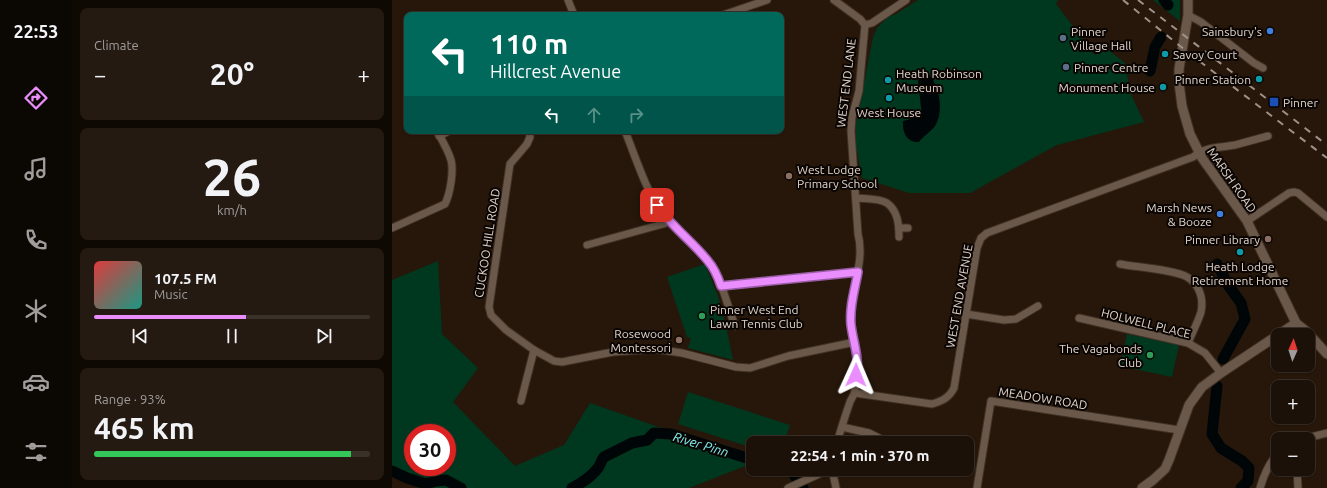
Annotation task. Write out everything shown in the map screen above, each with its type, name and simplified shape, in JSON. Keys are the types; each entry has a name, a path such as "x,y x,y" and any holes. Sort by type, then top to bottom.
{"street":[{"path":"568,0 573,12"},
{"path":"731,12 767,0"},
{"name":"WEST END LANE","path":"834,0 865,25 859,91 852,117 851,131 858,234 861,244 851,314 851,326 858,366 855,393 850,400 839,436"},
{"path":"865,25 872,23 906,0"},
{"name":"MARSH ROAD","path":"1188,0 1188,15 1179,69 1179,83 1182,106 1190,134 1198,153 1247,221 1296,322 1327,354"},
{"path":"1188,15 1201,22 1254,63 1263,68"},
{"path":"392,228 445,204 449,197 452,168 451,160 438,134"},
{"name":"CUCKOO HILL ROAD","path":"530,134 530,137 526,144 510,164 489,307 491,315 506,330 534,350 554,361 562,362 613,352 655,349 682,353 736,367 750,368 788,356 855,342"},
{"path":"625,134 652,197 663,214 708,262 716,274 735,326"},
{"name":"WEST END AVENUE","path":"855,393 925,404 943,401 950,395 954,388 977,248 981,238 988,233 1193,157 1202,150 1233,145 1268,136"},
{"path":"1247,221 1289,193 1294,192 1298,193 1327,217"},
{"path":"856,198 876,200 887,203 894,211 899,221 899,237"},
{"path":"587,245 669,222"},
{"path":"899,228 908,228"},
{"path":"1120,265 1177,273 1186,276 1196,284 1202,298 1201,311 1188,343"},
{"path":"721,286 858,272"},
{"path":"966,314 1004,320 1016,318 1038,306"},
{"name":"HOLWELL PLACE","path":"1079,318 1188,343 1205,353 1221,373"},
{"path":"1142,488 1164,469 1169,460 1189,405 1202,387 1296,322"},
{"path":"521,401 534,350"},
{"name":"MEADOW ROAD","path":"977,488 991,402 1179,430"},
{"path":"842,427 869,433 875,436"},
{"path":"1315,436 1327,433"},
{"path":"1260,488 1271,461"},
{"path":"788,488 815,476"},
{"path":"833,476 836,488"},
{"path":"1297,476 1298,488"}],"green space":[{"path":"918,0 1058,0 1056,4 1095,55 1106,48 1125,63 1130,92 1144,122 1057,145 970,193 909,193 862,178 855,141 856,124 873,37 877,28 888,17 896,14"},
{"path":"1153,0 1180,0 1180,21"},
{"path":"438,261 442,334 478,368 453,402 515,466 564,445 590,403 746,458 746,466 689,488 433,488 404,476 456,476 456,424 404,424 404,476 392,471 392,280"},
{"name":"Pinner West End Lawn Tennis Club","path":"705,264 718,296 733,360 688,348 691,338 687,337 667,277"},
{"name":"The Vagabonds Club","path":"1127,334 1179,345 1172,377 1120,366"},
{"path":"688,392 790,425 786,436 746,436 746,446 678,424"}],"shaded area":[{"path":"929,75 936,86 940,100 938,121 919,142 915,142 908,139 904,133 903,121 922,116 918,81 920,77"}],"waterway":[{"name":"River Pinn","path":"1164,0 1168,5"},
{"name":"River Pinn","path":"1150,71 1155,47 1161,37"},
{"name":"River Pinn","path":"1217,264 1228,285 1241,303 1245,319 1223,359"},
{"name":"River Pinn","path":"1217,386 1212,434 1221,448 1242,461 1249,468 1248,481 1241,488"},
{"name":"River Pinn","path":"572,488 583,482 592,474 598,468 604,457 632,443 647,440 654,433 671,434 746,458"},
{"name":"River Pinn","path":"392,471 426,484 446,480 461,488"},
{"name":"River Pinn","path":"795,476 803,488"}],"railway":[{"path":"1123,0 1190,54 1327,158"},
{"path":"1138,0 1327,145"}],"place":[{"name":"Sainsbury's","path":"1270,31"},
{"name":"Pinner Village Hall","path":"1063,38"},
{"name":"Savoy Court","path":"1165,54"},
{"name":"Pinner Centre","path":"1066,67"},
{"name":"Pinner Station","path":"1259,79"},
{"name":"Heath Robinson Museum","path":"888,80"},
{"name":"Monument House","path":"1163,87"},
{"name":"West House","path":"889,98"},
{"name":"Pinner","path":"1274,102"},
{"name":"West Lodge Primary School","path":"789,176"},
{"name":"Marsh News & Booze","path":"1220,214"},
{"name":"Pinner Library","path":"1268,239"},
{"name":"Heath Lodge Retirement Home","path":"1240,252"},
{"name":"Pinner West End Lawn Tennis Club","path":"702,316"},
{"name":"Rosewood Montessori","path":"679,340"},
{"name":"The Vagabonds Club","path":"1150,355"}],"route":[{"path":"657,205 669,222 708,262 716,274 721,286 858,272 852,299 851,314 851,326 858,366 856,375"}]}
